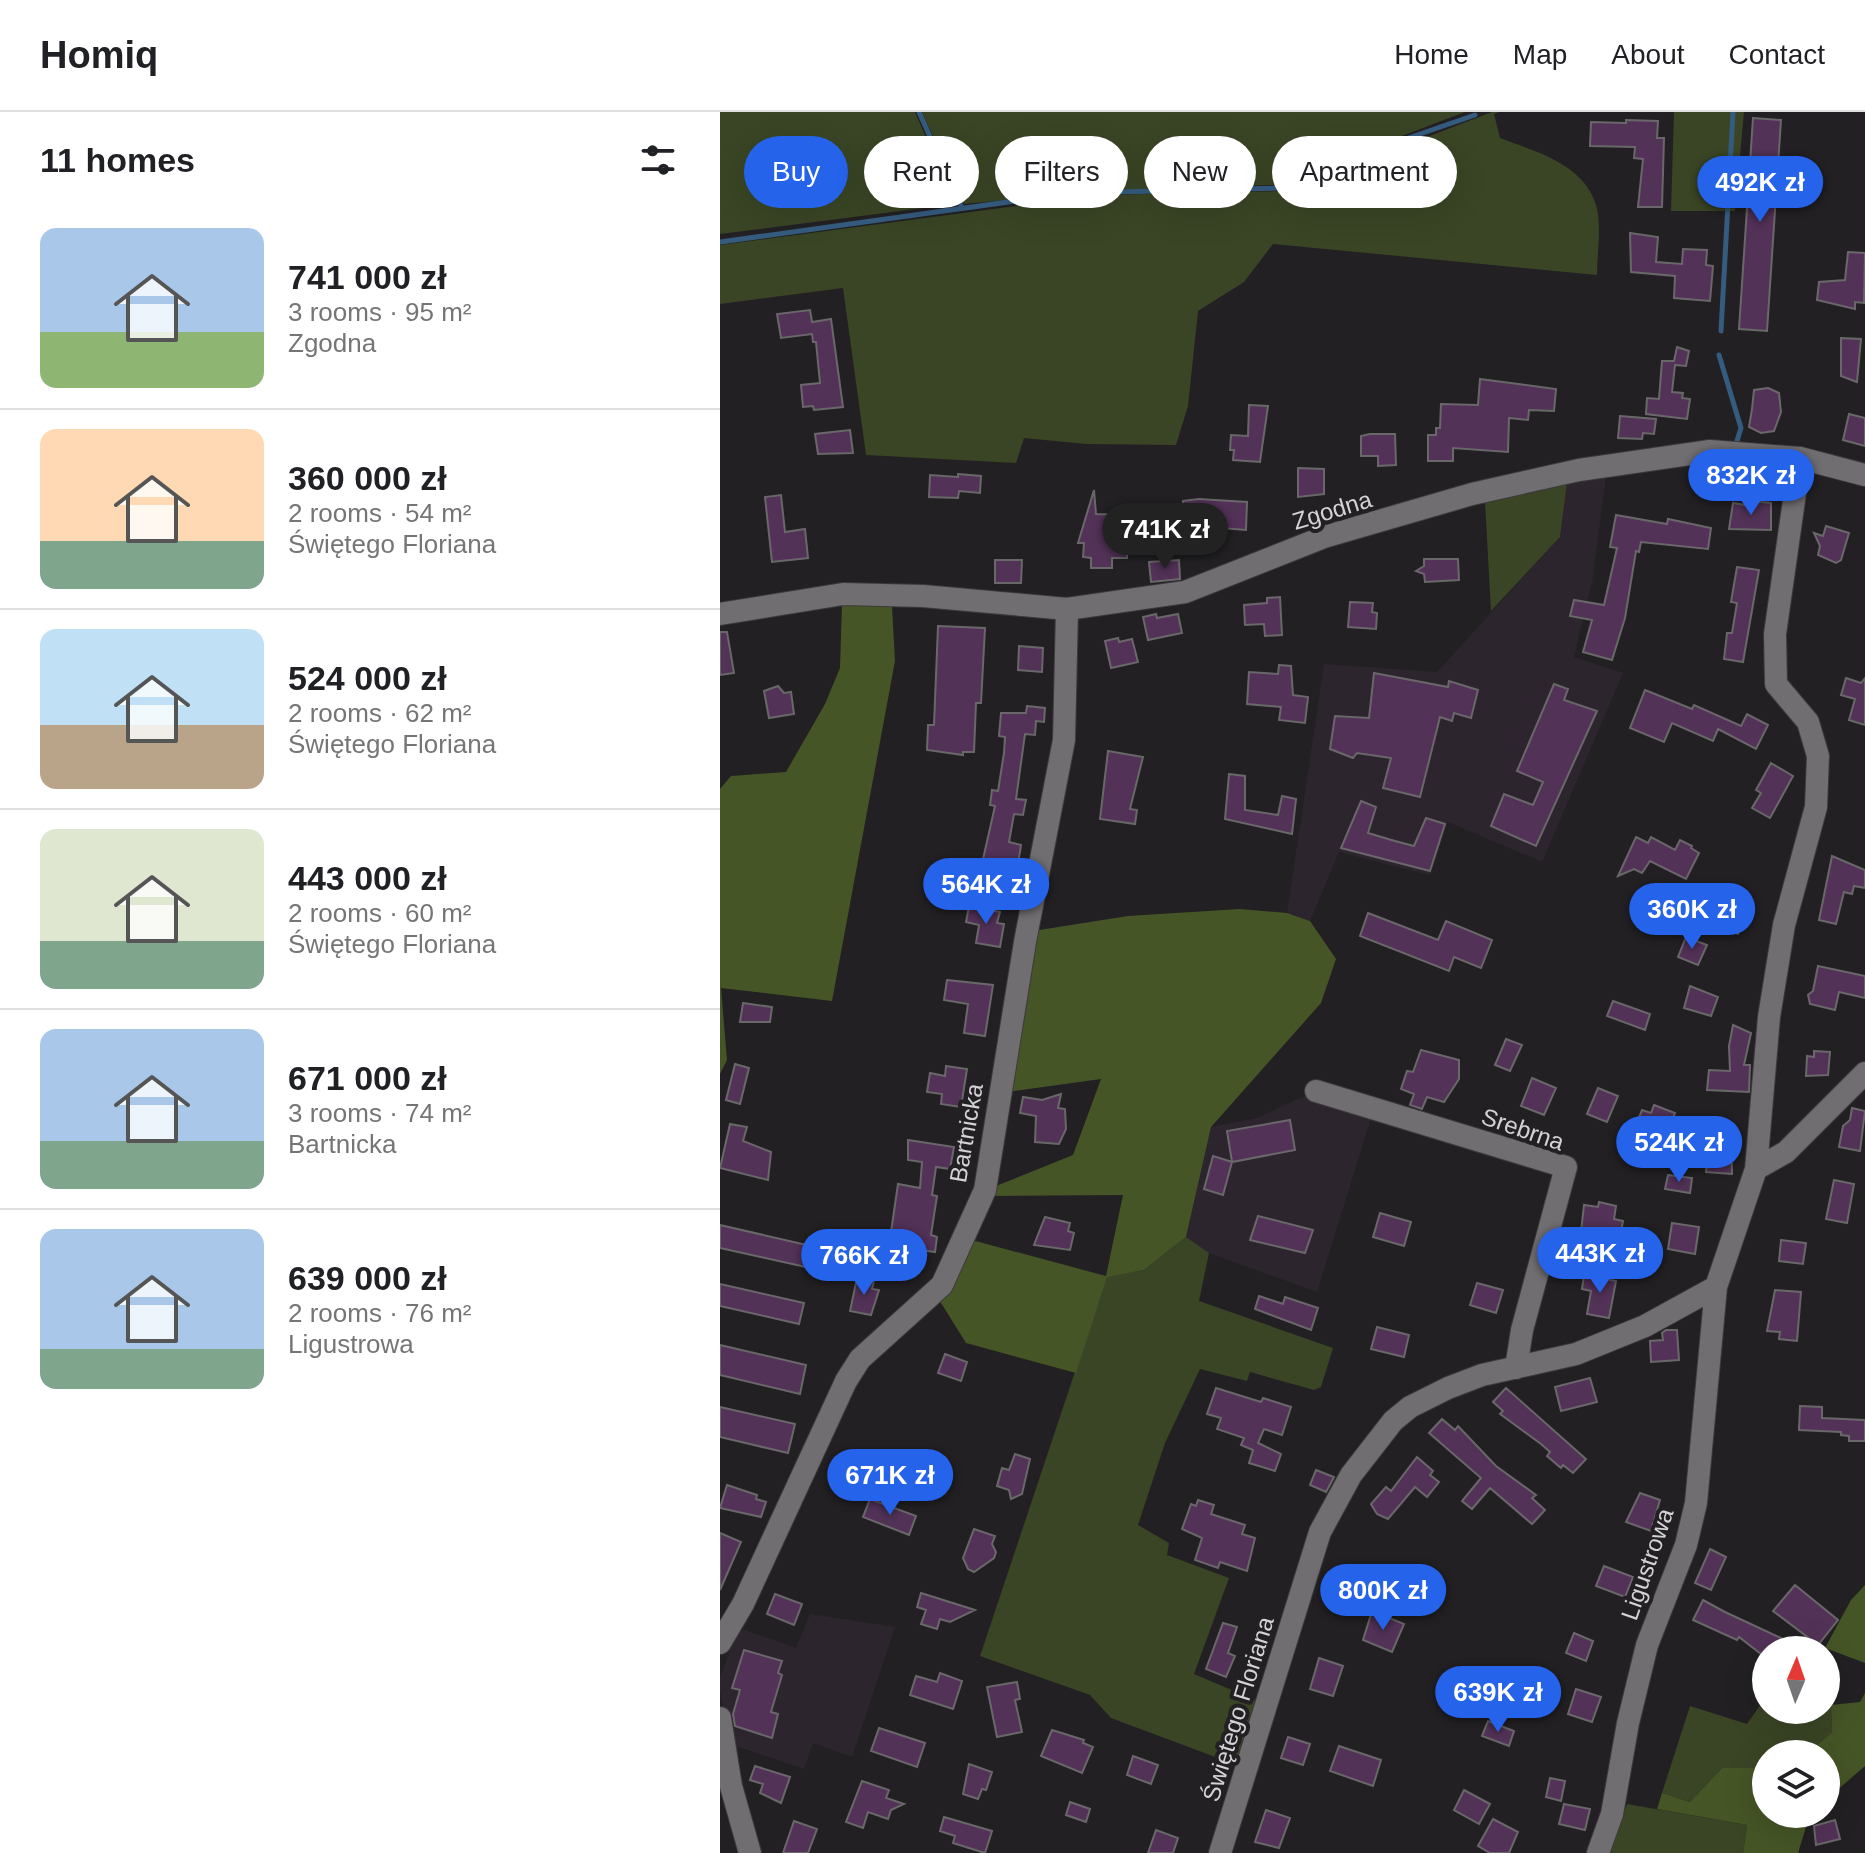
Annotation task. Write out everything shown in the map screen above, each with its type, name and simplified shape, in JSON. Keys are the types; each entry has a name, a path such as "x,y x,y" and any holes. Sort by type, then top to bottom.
{"street":[{"name":"Zgodna","path":"720,614 843,594 923,596 1067,609 1185,592 1324,537 1472,494 1579,470 1710,451 1800,458 1865,475"},
{"path":"1716,1287 1756,1169 1769,1017 1782,938 1816,807 1818,756 1808,722 1776,684 1775,634 1800,458"},
{"name":"Bartnicka","path":"720,1643 743,1604 846,1381 860,1359 942,1285 985,1190 1025,942 1064,740 1067,609"},
{"path":"1756,1169 1786,1152 1865,1073"},
{"name":"Srebrna","path":"1316,1091 1566,1167 1522,1330 1516,1368"},
{"name":"Świętego Floriana","path":"1220,1853 1244,1784 1312,1556 1333,1504 1380,1435 1410,1407 1459,1384 1576,1354 1645,1326 1716,1287"},
{"name":"Ligustrowa","path":"1598,1853 1612,1814 1628,1723 1647,1645 1686,1545 1696,1503 1716,1287"},
{"path":"720,1718 731,1786 750,1853"}],"shaded area":[{"path":"1606,477 1592,583 1574,657 1623,673 1542,862 1448,822 1430,875 1339,852 1310,921 1287,913 1324,664 1437,672 1560,537 1567,483"},
{"path":"1309,1094 1372,1115 1317,1292 1209,1253 1186,1237 1211,1127 1257,1118"},
{"path":"810,1614 895,1627 852,1757 813,1743 804,1769 739,1747 733,1751 720,1692 720,1677 739,1628 796,1648"}],"green space":[{"path":"720,112 915,112 925,136 864,136 864,208 924,208 720,234"},
{"path":"922,112 1465,112 1402,136 1272,136 1272,185 1256,186 1256,136 1144,136 1144,189 1128,189 1128,136 995,136 995,201 979,203 979,136 933,136"},
{"path":"1499,112 1494,114 1500,138 1542,154 1569,169 1590,191 1596,205 1599,221 1597,275 1273,244 1244,282 1198,311 1188,406 1176,445 1086,444 1024,438 1016,463 866,455 843,288 720,304 720,245 1000,208 1128,208 1128,194 1144,194 1144,208 1256,208 1256,192 1272,191 1272,208 1457,208 1457,136 1430,136"},
{"path":"1674,112 1744,112 1735,211 1671,211"},
{"path":"1567,483 1560,537 1491,611 1485,502"},
{"path":"842,604 892,607 895,661 832,1001 721,988 727,1060 720,1074 720,789 731,776 786,772 825,704 840,668"},
{"path":"1240,909 1287,913 1310,921 1336,959 1321,1003 1211,1127 1186,1237 1144,1270 1107,1277 1076,1373 966,1343 938,1298 968,1239 1106,1276 1123,1195 987,1196 991,1188 1073,1155 1101,1079 1007,1092 1033,931 1128,916"},
{"path":"1186,1237 1209,1253 1199,1301 1333,1348 1321,1387 1314,1390 1250,1372 1247,1381 1200,1369 1165,1443 1138,1525 1169,1543 1167,1555 1229,1578 1194,1674 1260,1702 1242,1767 1111,1718 1090,1695 980,1656 1107,1276 1144,1270"},
{"path":"1865,1585 1865,1663 1840,1654 1840,1636 1832,1636 1851,1600"},
{"path":"1865,1693 1865,1766 1840,1788 1840,1740 1823,1740 1832,1732 1832,1724 1840,1724 1840,1704 1860,1702"},
{"path":"1690,1706 1747,1724 1752,1717 1752,1724 1832,1724 1832,1732 1823,1740 1752,1740 1752,1768 1722,1768 1690,1802 1662,1793"},
{"path":"1722,1768 1752,1768 1752,1828 1806,1828 1798,1853 1743,1853 1747,1825 1657,1809 1662,1793 1690,1802"},
{"path":"1627,1804 1747,1825 1743,1853 1608,1853"}],"building":[{"path":"1753,118 1781,120 1767,331 1739,329"},
{"path":"1626,120 1658,121 1657,138 1664,138 1662,207 1638,207 1643,159 1634,158 1635,147 1590,146 1591,122 1626,123"},
{"path":"1630,233 1658,237 1656,262 1682,264 1683,249 1707,250 1706,265 1713,266 1710,301 1674,298 1675,276 1631,272"},
{"path":"1848,252 1865,253 1864,303 1855,302 1855,309 1817,300 1819,282 1845,280"},
{"path":"810,310 812,322 831,319 843,407 814,410 813,406 803,407 801,385 820,383 816,342 813,342 812,334 781,338 777,314"},
{"path":"1841,338 1861,339 1857,382 1841,376"},
{"path":"1677,347 1689,351 1686,366 1675,365 1672,392 1683,393 1682,398 1690,399 1687,419 1646,414 1647,398 1659,399 1662,361 1674,361"},
{"path":"1480,379 1556,389 1554,411 1529,410 1528,420 1509,418 1508,452 1453,448 1453,461 1428,461 1428,435 1436,435 1436,428 1440,428 1441,404 1478,405"},
{"path":"1768,388 1779,393 1781,412 1774,431 1761,433 1749,427 1754,390"},
{"path":"1249,405 1268,406 1260,462 1233,460 1234,450 1230,450 1231,435 1248,436"},
{"path":"1849,414 1865,418 1865,446 1843,440"},
{"path":"1620,416 1656,419 1654,434 1643,433 1642,439 1618,438"},
{"path":"850,430 853,453 818,454 815,434"},
{"path":"1395,434 1396,465 1378,466 1378,456 1361,456 1361,436"},
{"path":"1298,468 1324,469 1324,494 1298,497"},
{"path":"958,474 981,476 980,493 959,491 958,498 929,497 930,475 958,477"},
{"path":"1094,490 1096,514 1128,515 1127,558 1112,558 1112,568 1091,568 1091,558 1083,557 1084,543 1078,543"},
{"path":"781,495 785,532 805,529 808,558 772,562 765,497"},
{"path":"1183,501 1247,502 1246,530 1182,525"},
{"path":"1752,501 1771,503 1771,530 1729,529 1733,503 1752,506"},
{"path":"1616,515 1667,524 1668,519 1711,528 1708,549 1641,542 1639,552 1636,551 1625,618 1612,660 1583,652 1592,620 1570,616 1574,600 1604,605 1617,548 1610,547"},
{"path":"1826,526 1849,533 1841,560 1836,563 1818,555 1820,546 1814,533 1823,536"},
{"path":"1424,559 1458,559 1459,580 1425,582 1424,574 1416,571 1424,566"},
{"path":"995,560 1022,560 1021,583 995,583"},
{"path":"1179,560 1180,579 1151,582 1149,562"},
{"path":"1737,567 1759,570 1743,662 1724,659 1727,633 1732,633 1737,603 1731,602"},
{"path":"1280,597 1282,635 1265,636 1264,624 1245,625 1244,605 1267,603 1267,598"},
{"path":"1350,602 1373,603 1372,612 1377,613 1376,629 1348,627"},
{"path":"1156,614 1157,618 1178,614 1182,633 1148,640 1143,617"},
{"path":"938,626 985,628 981,703 976,703 974,752 963,752 963,755 927,750 928,725 934,725"},
{"path":"720,632 727,632 734,673 720,675"},
{"path":"1118,638 1119,642 1132,639 1138,662 1111,668 1105,641"},
{"path":"1019,646 1043,648 1042,672 1018,670"},
{"path":"1279,665 1291,666 1293,695 1308,697 1305,723 1279,720 1281,707 1247,704 1249,672 1278,674"},
{"path":"1374,673 1448,687 1449,681 1478,690 1471,718 1454,713 1452,721 1440,717 1420,797 1383,788 1391,758 1357,753 1353,758 1330,749 1335,716 1369,718"},
{"path":"1846,678 1861,683 1865,678 1865,725 1849,720 1855,699 1841,695"},
{"path":"1554,684 1568,689 1564,700 1597,711 1536,846 1491,826 1504,794 1533,805 1543,782 1517,771"},
{"path":"778,686 784,693 791,692 794,714 769,718 764,691"},
{"path":"1645,690 1692,709 1694,705 1741,726 1747,714 1768,725 1756,749 1718,729 1713,741 1672,723 1664,742 1630,728"},
{"path":"1027,706 1045,708 1044,722 1036,721 1035,735 1025,734 1016,799 1026,800 1023,815 1014,814 1009,842 1021,845 1018,864 1012,863 1008,883 979,877 995,806 990,805 992,790 998,791 1004,753 1005,737 999,736 1001,713 1026,713"},
{"path":"1108,751 1143,757 1130,809 1137,810 1135,824 1100,819"},
{"path":"1771,763 1793,776 1770,818 1752,808 1761,793 1756,790"},
{"path":"1229,774 1245,776 1245,810 1278,815 1282,796 1296,799 1292,834 1225,819"},
{"path":"1361,801 1376,807 1368,833 1395,841 1414,846 1426,818 1445,824 1430,871 1341,848"},
{"path":"1636,837 1648,843 1651,837 1675,850 1680,840 1692,846 1699,853 1686,879 1650,861 1642,873 1634,869 1618,876"},
{"path":"1832,856 1865,870 1865,888 1854,886 1852,894 1844,892 1836,924 1819,920"},
{"path":"1733,892 1753,902 1738,934 1713,922 1718,910 1723,912"},
{"path":"988,905 991,910 1000,912 997,923 1004,924 1000,947 976,943 979,925 966,922 969,906 982,909"},
{"path":"1368,913 1438,940 1446,921 1492,940 1481,968 1454,957 1449,971 1360,936"},
{"path":"1686,937 1707,945 1698,965 1678,957"},
{"path":"1818,966 1865,976 1865,998 1839,992 1835,1010 1810,1004 1808,995 1813,991"},
{"path":"947,980 993,985 985,1036 964,1033 968,1004 944,1000"},
{"path":"1690,986 1718,997 1711,1016 1684,1008"},
{"path":"1613,1001 1650,1014 1645,1030 1607,1016"},
{"path":"743,1003 772,1007 770,1022 740,1022"},
{"path":"1733,1025 1751,1033 1744,1065 1750,1065 1749,1092 1707,1090 1709,1070 1730,1071 1729,1046"},
{"path":"1506,1039 1522,1045 1510,1071 1495,1065"},
{"path":"1421,1050 1459,1060 1459,1079 1444,1102 1427,1097 1422,1109 1410,1105 1414,1094 1401,1089 1407,1071 1413,1072"},
{"path":"1814,1051 1830,1052 1828,1075 1806,1076 1807,1056 1814,1057"},
{"path":"735,1064 749,1068 740,1104 726,1100"},
{"path":"946,1066 967,1069 961,1107 941,1104 942,1094 927,1092 930,1073 945,1076"},
{"path":"1532,1078 1556,1088 1544,1115 1521,1106"},
{"path":"1598,1088 1618,1096 1607,1122 1587,1114"},
{"path":"1061,1094 1058,1108 1065,1109 1066,1129 1059,1144 1035,1142 1036,1116 1020,1113 1023,1097 1042,1100"},
{"path":"1654,1105 1675,1113 1666,1135 1637,1123 1642,1110 1651,1113"},
{"path":"1852,1108 1865,1111 1860,1151 1839,1147 1843,1126 1850,1120"},
{"path":"1290,1120 1295,1150 1232,1162 1227,1131"},
{"path":"730,1124 747,1127 743,1141 771,1152 768,1180 720,1168"},
{"path":"1701,1131 1731,1133 1732,1174 1706,1172 1708,1149 1700,1149"},
{"path":"908,1140 954,1147 950,1169 936,1167 932,1195 937,1196 931,1235 937,1237 935,1252 907,1248 904,1266 893,1264 881,1244 890,1239 898,1184 920,1188 922,1162 908,1160"},
{"path":"1213,1156 1232,1162 1223,1195 1204,1189"},
{"path":"1668,1175 1692,1178 1690,1193 1665,1189"},
{"path":"1834,1180 1854,1184 1847,1223 1826,1219"},
{"path":"1599,1202 1616,1206 1614,1219 1623,1221 1620,1238 1610,1237 1608,1247 1595,1244 1594,1252 1579,1250 1584,1205 1598,1207"},
{"path":"1380,1213 1411,1222 1404,1246 1373,1237"},
{"path":"1258,1216 1313,1230 1305,1253 1250,1240"},
{"path":"1045,1217 1070,1223 1068,1231 1074,1233 1070,1250 1034,1245"},
{"path":"1672,1223 1699,1227 1695,1254 1668,1249"},
{"path":"720,1225 833,1251 828,1272 720,1248"},
{"path":"1781,1240 1806,1243 1803,1264 1779,1261"},
{"path":"1584,1275 1616,1281 1609,1318 1587,1314 1591,1291 1582,1289"},
{"path":"857,1278 874,1281 872,1289 879,1290 871,1315 850,1311"},
{"path":"1477,1283 1503,1290 1496,1313 1470,1305"},
{"path":"720,1284 804,1303 799,1324 720,1306"},
{"path":"1775,1290 1801,1292 1797,1341 1779,1339 1780,1332 1767,1331"},
{"path":"1259,1296 1283,1304 1285,1297 1318,1308 1311,1330 1255,1309"},
{"path":"1377,1327 1409,1335 1404,1357 1371,1349"},
{"path":"1677,1330 1679,1360 1651,1362 1650,1341 1663,1340 1662,1333"},
{"path":"720,1345 806,1365 800,1394 720,1375"},
{"path":"945,1354 967,1362 961,1381 938,1373"},
{"path":"1590,1378 1597,1402 1561,1411 1555,1387"},
{"path":"1216,1388 1261,1402 1263,1398 1291,1407 1282,1435 1264,1429 1258,1443 1281,1454 1275,1471 1249,1463 1253,1450 1241,1445 1244,1438 1217,1429 1221,1418 1207,1414"},
{"path":"1506,1388 1586,1459 1573,1473 1563,1465 1561,1468 1547,1456 1550,1452 1541,1444 1500,1414 1503,1411 1493,1402"},
{"path":"1800,1406 1822,1407 1822,1418 1865,1420 1865,1441 1849,1441 1849,1436 1841,1435 1841,1432 1799,1430"},
{"path":"720,1407 795,1424 788,1453 720,1437"},
{"path":"1442,1419 1455,1430 1458,1426 1496,1466 1536,1495 1532,1498 1545,1510 1532,1524 1490,1488 1472,1509 1462,1501 1481,1478 1429,1433"},
{"path":"1015,1454 1030,1459 1022,1494 1011,1499 1009,1490 997,1486 1002,1468 1009,1470"},
{"path":"1417,1457 1433,1471 1430,1475 1439,1482 1427,1497 1415,1487 1388,1519 1377,1514 1371,1504 1386,1487 1391,1491"},
{"path":"1316,1470 1334,1477 1326,1492 1310,1485"},
{"path":"727,1485 757,1495 756,1499 766,1502 761,1517 720,1508"},
{"path":"1640,1493 1660,1500 1651,1531 1626,1522"},
{"path":"870,1499 916,1516 909,1535 863,1517"},
{"path":"1198,1500 1214,1505 1211,1514 1245,1525 1242,1534 1255,1538 1247,1571 1220,1562 1218,1568 1195,1560 1202,1538 1182,1529 1191,1504 1196,1506"},
{"path":"974,1529 995,1536 992,1544 996,1552 994,1558 974,1572 968,1569 963,1558"},
{"path":"720,1533 741,1542 720,1590"},
{"path":"1710,1549 1726,1557 1711,1590 1695,1583"},
{"path":"1604,1566 1633,1577 1625,1597 1596,1586"},
{"path":"1795,1585 1838,1620 1825,1636 1806,1636 1773,1611"},
{"path":"921,1593 975,1610 950,1622 940,1619 937,1629 921,1624 926,1610 917,1607"},
{"path":"775,1594 802,1604 794,1625 767,1614"},
{"path":"1703,1600 1777,1636 1752,1636 1752,1647 1739,1637 1737,1640 1693,1620"},
{"path":"1372,1611 1404,1624 1392,1652 1363,1640"},
{"path":"1223,1623 1237,1627 1228,1653 1235,1656 1226,1677 1206,1669"},
{"path":"1574,1633 1593,1641 1586,1661 1566,1653"},
{"path":"744,1650 782,1661 778,1673 782,1675 771,1712 778,1714 772,1738 735,1726 733,1714 740,1690 732,1688"},
{"path":"1319,1658 1343,1666 1333,1696 1310,1689"},
{"path":"940,1673 962,1681 953,1709 910,1695 916,1676 937,1682"},
{"path":"1017,1682 1020,1699 1015,1700 1022,1732 997,1737 987,1687"},
{"path":"1576,1689 1601,1697 1592,1722 1568,1714"},
{"path":"1488,1721 1514,1731 1509,1746 1482,1736"},
{"path":"879,1728 925,1743 917,1767 871,1751"},
{"path":"1052,1730 1084,1740 1083,1743 1093,1747 1082,1773 1041,1756"},
{"path":"1288,1737 1310,1744 1303,1765 1281,1758"},
{"path":"1339,1746 1381,1760 1373,1786 1330,1771"},
{"path":"1133,1756 1158,1765 1151,1784 1127,1775"},
{"path":"969,1764 992,1772 986,1790 982,1789 978,1799 963,1794"},
{"path":"755,1766 790,1777 781,1803 760,1793 763,1784 750,1780"},
{"path":"1550,1778 1565,1781 1561,1801 1546,1797"},
{"path":"862,1781 889,1790 886,1798 904,1804 891,1810 888,1819 868,1812 863,1828 846,1822"},
{"path":"1464,1790 1490,1804 1479,1824 1454,1810"},
{"path":"1070,1802 1090,1809 1086,1822 1066,1815"},
{"path":"1564,1804 1590,1809 1585,1830 1559,1824"},
{"path":"1266,1810 1290,1818 1279,1848 1255,1842"},
{"path":"944,1817 992,1831 985,1853 953,1843 955,1836 940,1831"},
{"path":"1493,1819 1518,1832 1509,1853 1490,1853 1478,1846"},
{"path":"794,1821 817,1829 808,1853 783,1853"},
{"path":"1814,1828 1837,1828 1840,1839 1816,1845"},
{"path":"1156,1830 1178,1838 1173,1853 1148,1853"}],"waterway":[{"path":"919,112 930,136"},
{"path":"1721,331 1733,112"},
{"path":"720,242 1073,193 1284,188 1394,143 1475,115"},
{"path":"1719,355 1741,428 1736,444"}]}
